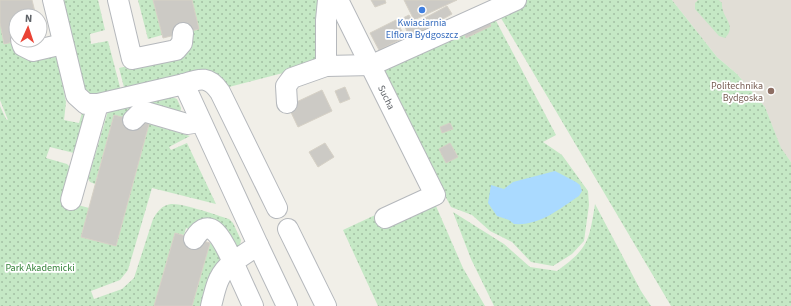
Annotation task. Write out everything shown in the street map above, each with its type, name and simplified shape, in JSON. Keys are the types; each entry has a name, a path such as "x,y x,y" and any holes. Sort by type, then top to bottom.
{"street":[{"path":"53,0 76,94 86,104 98,104 184,84 200,78 214,83 220,92 277,208"},
{"path":"118,0 132,59 176,50 182,43 183,33"},
{"path":"326,66 326,20 328,0"},
{"name":"Sucha","path":"338,0 435,194 385,218"},
{"path":"287,103 286,86 292,78 326,66 372,66 490,5 516,0"},
{"path":"48,48 63,44"},
{"path":"27,48 33,51 46,48"},
{"path":"184,84 200,122 287,306"},
{"path":"71,200 98,104"},
{"path":"133,120 140,113 146,112 187,124 200,122"},
{"path":"194,238 198,232 204,229 216,231 220,234 233,262 245,300"},
{"path":"288,229 326,306"},
{"path":"211,306 219,278 224,270 258,245"}],"shaded area":[{"name":"Politechnika Bydgoska","path":"672,0 791,0 791,162 781,149 765,107 737,74 717,57"}],"green space":[{"path":"61,0 98,0 105,30 90,34 91,44 108,41 121,91 94,99 83,94"},
{"path":"138,0 153,0 162,35 148,39"},
{"path":"192,0 326,0 321,52 310,66 225,88 125,91 119,68 177,55"},
{"path":"527,0 672,0 717,57 737,74 765,107 781,148 791,162 791,306 671,306 498,13"},
{"path":"698,0 719,0 722,3 722,8 730,25 729,33 725,38 719,36 695,9 695,3"},
{"path":"493,15 556,135 543,142 562,155 588,191 589,205 584,241 572,254 553,266 531,262 512,242 490,231 472,215 451,207 376,66"},
{"name":"Park Akademicki","path":"0,23 4,44 8,43 8,48 40,48 56,53 66,102 64,120 79,123 82,113 89,114 74,153 50,147 46,158 67,164 72,169 78,205 89,208 81,237 116,246 149,124 190,136 169,147 171,150 187,143 216,204 152,188 128,270 120,280 91,291 94,299 122,289 134,278 153,219 160,209 165,206 171,204 183,205 229,219 233,223 241,240 240,245 234,248 186,228 184,235 175,233 154,306 0,306 0,106 6,119 8,120 0,100"},
{"path":"169,96 177,99 181,108 180,115 127,119 114,115 95,184 90,182 88,179 108,111"},
{"path":"429,190 463,268 485,306 378,306 343,230"},
{"path":"595,204 641,291 651,306 494,306 471,259 453,212 504,244 530,267 557,271 576,256 586,243 591,227"},
{"path":"210,243 215,244 221,263 206,306 192,306"}],"water":[{"path":"555,171 576,182 580,185 582,191 579,196 549,216 532,222 514,224 509,220 497,216 488,203 491,185 504,189 513,182"}],"building":[{"path":"0,0 32,0 34,8 8,8 8,43 4,44 0,23"},
{"path":"153,0 192,0 199,29 163,38"},
{"path":"371,0 385,0 386,3 375,7"},
{"name":"Kwiaciarnia Elflora Bydgoszcz","path":"404,0 457,0 414,20"},
{"path":"447,6 452,14 410,37 401,19 409,15 414,24"},
{"path":"488,19 491,26 466,38 464,31"},
{"path":"396,20 405,37 379,50 370,33"},
{"path":"345,87 350,99 340,103 335,91"},
{"path":"322,90 332,111 298,127 288,106"},
{"path":"114,115 149,124 116,246 81,237"},
{"path":"450,123 453,129 442,133 440,127"},
{"path":"325,143 334,157 318,167 309,152"},
{"path":"450,143 458,157 446,163 439,149"},
{"path":"175,233 210,243 192,306 154,306"}],"place":[{"name":"Kwiaciarnia Elflora Bydgoszcz","path":"422,10"},
{"name":"Politechnika Bydgoska","path":"771,91"}]}
